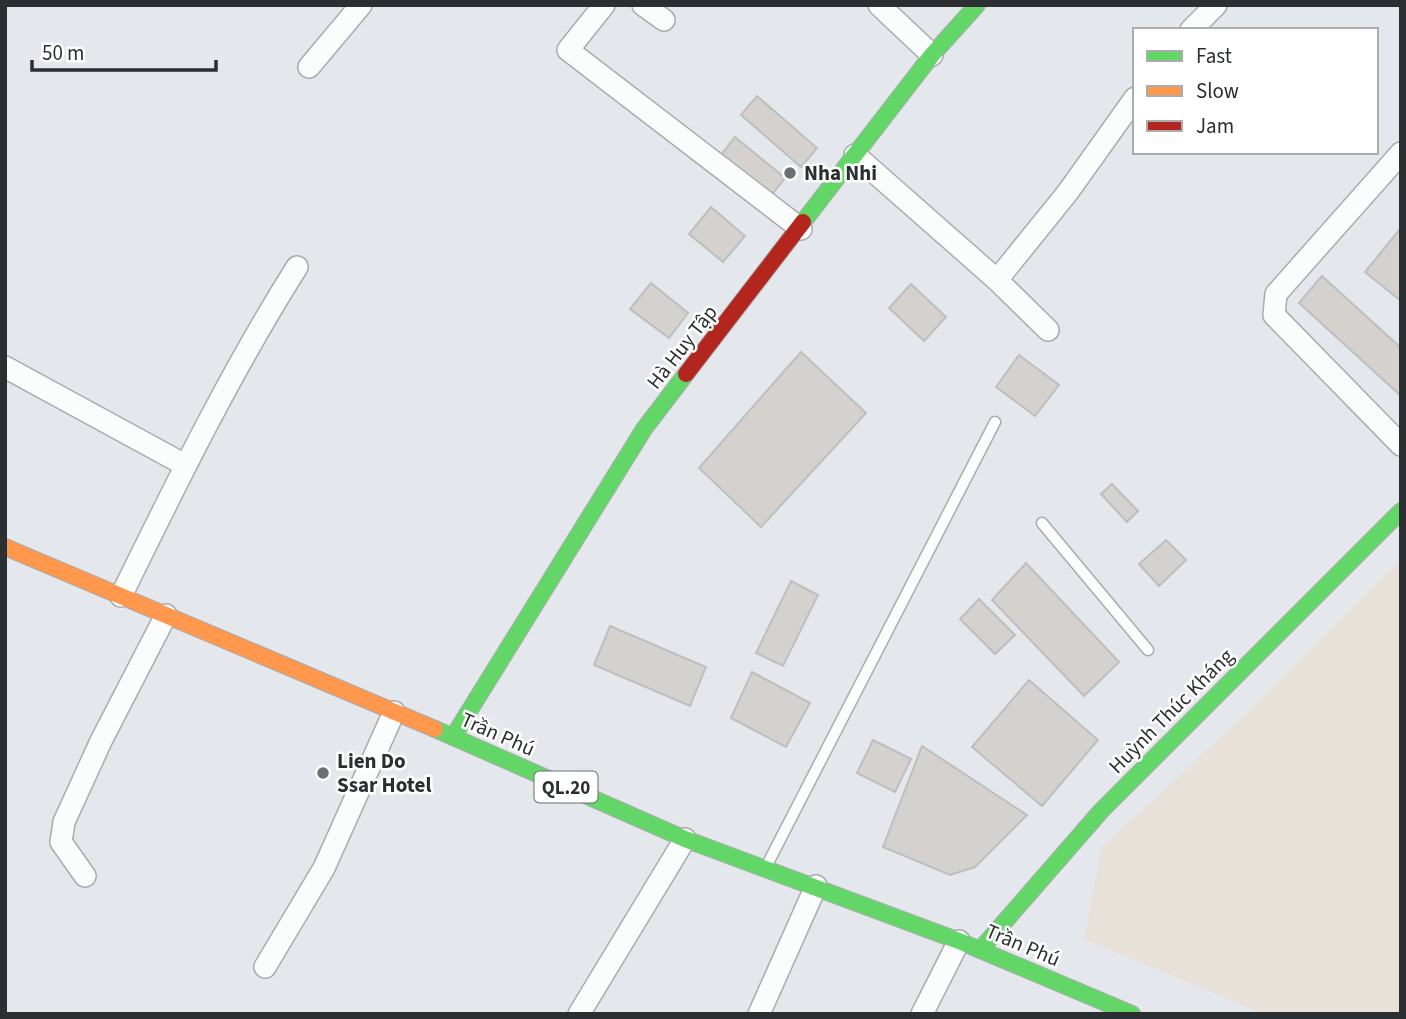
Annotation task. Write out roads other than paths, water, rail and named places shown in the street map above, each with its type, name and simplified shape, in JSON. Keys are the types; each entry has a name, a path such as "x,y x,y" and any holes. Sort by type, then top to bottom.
{"main road":[{"name":"Hà Huy Tập","path":"453,737 644,429 801,229 932,55 977,5"},
{"name":"Huỳnh Thúc Kháng","path":"980,950 1101,811 1401,511"},
{"name":"Trần Phú","path":"5,547 453,737 685,839 959,941 1132,1014"}],"street":[{"path":"309,67 361,5"},
{"path":"604,5 568,50 801,229"},
{"path":"643,5 664,20"},
{"path":"879,5 932,55"},
{"path":"1193,28 1216,5"},
{"path":"997,280 1068,192 1133,101"},
{"path":"1401,153 1284,285 1276,295 1272,308 1273,315 1298,342 1401,444"},
{"path":"855,155 997,280 1048,330"},
{"path":"121,596 185,465 249,344 297,267"},
{"path":"5,367 185,465"},
{"path":"85,876 61,842 64,822 166,615"},
{"path":"265,967 324,868 394,712"},
{"path":"579,1014 685,839"},
{"path":"759,1014 816,886"},
{"path":"922,1014 959,941"}],"lane":[{"path":"765,867 995,422"},
{"path":"1042,523 1148,650"}],"place":[{"name":"Nha Nhi","path":"790,173"},
{"name":"Lien Do Ssar Hotel","path":"323,773"}]}
